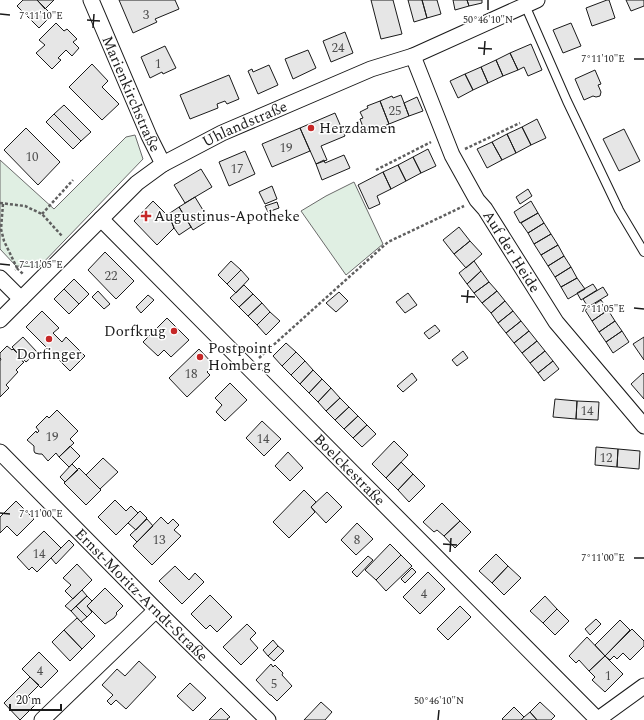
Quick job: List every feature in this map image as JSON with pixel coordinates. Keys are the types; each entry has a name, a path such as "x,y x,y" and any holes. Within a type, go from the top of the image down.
{"street":[{"name":"Marienkirchstraße","path":"91,0 149,136 163,164"},
{"name":"Uhlandstraße","path":"0,320 137,183 163,164 229,130 371,69 413,56 509,6 531,3"},
{"name":"Auf der Heide","path":"413,56 452,155 477,200 485,209 556,322 644,426"},
{"name":"Boelckestraße","path":"101,219 597,720"},
{"path":"2,280 21,299"},
{"name":"Ernst-Moritz-Arndt-Straße","path":"0,452 156,610 268,720"},
{"path":"42,720 156,610"},
{"path":"597,720 644,686"}],"lane":[{"path":"531,3 567,101 619,210 644,252"}],"path":[{"path":"452,155 520,123"},
{"path":"376,170 444,135"},
{"path":"42,214 73,180"},
{"path":"248,368 388,242 477,200"},
{"path":"2,280 17,268 4,241 2,229 2,204 25,206 42,214 73,247"}],"green space":[{"path":"135,135 143,159 39,267 16,266 0,249 0,160 54,209 126,137"},
{"path":"354,182 383,244 346,275 301,211"}],"building":[{"path":"23,0 37,0 52,15 39,28 17,6"},
{"path":"37,0 54,0 45,9"},
{"path":"119,0 175,0 179,9 155,19 157,22 133,33"},
{"path":"371,0 393,0 402,34 381,39"},
{"path":"408,0 422,0 427,18 414,22"},
{"path":"422,0 437,0 441,14 427,18"},
{"path":"453,0 467,0 469,6 455,10"},
{"path":"467,0 482,0 482,3 469,6"},
{"path":"609,0 615,18 592,26 586,8"},
{"path":"626,0 644,0 644,6 631,11"},
{"path":"56,23 64,31 67,29 77,39 73,42 79,48 72,56 66,50 58,58 61,60 52,69 36,53 45,45 39,40"},
{"path":"571,23 581,46 563,53 553,30"},
{"path":"345,32 353,53 331,62 323,41"},
{"path":"531,44 542,70 528,76 524,67 518,70 510,53"},
{"path":"165,46 176,68 163,74 162,72 150,78 141,57"},
{"path":"308,50 316,68 293,79 285,59"},
{"path":"510,53 518,70 503,76 496,60"},
{"path":"496,60 503,76 488,83 481,67"},
{"path":"92,64 108,81 102,87 119,104 102,120 69,87"},
{"path":"269,65 278,85 258,94 248,71 252,69 253,72"},
{"path":"481,67 488,83 473,90 465,74"},
{"path":"595,70 601,84 598,85 601,92 600,96 593,96 584,100 575,79"},
{"path":"465,74 473,90 458,98 450,81"},
{"path":"229,75 239,99 227,104 225,101 217,104 218,108 190,119 180,95"},
{"path":"401,95 409,116 389,124 380,101 392,96 393,98"},
{"path":"417,97 423,111 409,116 404,103"},
{"path":"380,101 389,124 368,133 366,126 363,127 360,119 363,118 360,112 368,108 367,106"},
{"path":"64,105 91,132 81,141 54,114"},
{"path":"335,113 345,136 321,146 327,160 316,164 300,128"},
{"path":"54,114 81,141 73,149 46,122"},
{"path":"537,119 546,138 531,145 522,127"},
{"path":"522,127 531,145 516,153 507,134"},
{"path":"26,128 60,162 38,185 4,150"},
{"path":"300,128 310,151 272,167 262,144"},
{"path":"624,129 640,161 619,171 603,139"},
{"path":"507,134 516,153 502,160 492,142"},
{"path":"492,142 502,160 487,168 477,149"},
{"path":"428,149 436,166 421,173 413,157"},
{"path":"245,151 255,174 229,186 219,162"},
{"path":"344,155 350,168 322,180 316,164 324,160 325,163"},
{"path":"413,157 421,173 406,181 398,165"},
{"path":"398,165 406,181 391,189 383,172"},
{"path":"201,169 212,187 185,203 174,185"},
{"path":"383,172 391,189 377,196 380,204 369,209 358,185"},
{"path":"272,186 277,199 265,204 259,192"},
{"path":"528,189 532,196 520,204 516,197"},
{"path":"195,197 209,220 193,230 179,207"},
{"path":"153,201 170,218 174,228 157,245 134,221"},
{"path":"531,201 538,213 520,223 514,212"},
{"path":"277,202 279,208 268,212 265,206"},
{"path":"179,207 191,227 179,235 167,215"},
{"path":"538,213 544,223 528,233 521,223"},
{"path":"544,223 551,234 534,244 528,233"},
{"path":"459,227 470,241 454,254 443,240"},
{"path":"551,234 558,245 541,255 534,244"},
{"path":"470,241 482,254 466,268 454,254"},
{"path":"558,245 564,256 548,266 541,255"},
{"path":"105,252 134,281 116,299 88,270"},
{"path":"564,256 571,267 555,277 548,266"},
{"path":"231,261 241,270 227,284 218,275"},
{"path":"474,261 481,271 467,284 459,273"},
{"path":"571,267 577,278 561,287 555,277"},
{"path":"241,270 249,279 236,293 227,284"},
{"path":"481,271 489,282 474,293 467,284"},
{"path":"577,278 585,289 568,299 561,287"},
{"path":"74,279 89,294 79,304 64,289"},
{"path":"489,282 497,291 482,303 474,293"},
{"path":"593,284 597,290 581,300 577,293"},
{"path":"244,285 253,294 239,307 230,298"},
{"path":"603,287 608,295 588,307 583,299"},
{"path":"64,289 79,304 69,314 54,299"},
{"path":"98,291 110,304 104,309 92,297"},
{"path":"497,291 505,301 491,313 482,303"},
{"path":"339,292 348,301 336,312 326,303"},
{"path":"408,293 417,305 405,313 396,302"},
{"path":"253,294 262,303 248,316 239,307"},
{"path":"148,295 154,300 141,313 136,307"},
{"path":"601,300 608,310 592,321 585,310"},
{"path":"505,301 513,311 498,323 491,313"},
{"path":"262,303 270,312 257,325 248,316"},
{"path":"608,310 615,321 599,332 592,321"},
{"name":"Dorfinger","path":"42,311 59,328 53,333 62,342 66,337 85,356 70,371 26,327"},
{"path":"513,311 521,321 506,333 498,323"},
{"path":"270,312 280,321 266,335 257,325"},
{"path":"167,318 189,340 171,357 164,350 158,356 143,342"},
{"path":"521,321 529,331 514,343 506,333"},
{"path":"615,321 622,331 606,342 599,332"},
{"path":"435,325 440,331 429,339 424,333"},
{"path":"529,331 537,341 522,353 514,343"},
{"path":"622,331 629,342 613,353 606,342"},
{"path":"23,337 37,352 26,362 12,347"},
{"path":"644,337 644,360 633,344"},
{"path":"537,341 545,351 530,363 522,353"},
{"path":"286,343 296,352 282,366 273,356"},
{"path":"7,346 12,350 13,349 24,362 16,370 18,372 6,385 9,388 0,397 0,353"},
{"path":"199,349 214,365 207,372 210,375 187,397 169,378"},
{"path":"463,351 468,358 457,366 452,360"},
{"path":"545,351 553,361 538,373 530,363"},
{"path":"296,352 305,361 291,375 282,366"},
{"path":"305,361 313,370 300,384 291,375"},
{"path":"553,361 559,369 544,381 538,373"},
{"path":"313,370 322,379 309,393 300,384"},
{"path":"412,373 417,380 403,392 397,386"},
{"path":"643,373 644,374 644,399 631,384"},
{"path":"322,379 331,388 318,402 309,393"},
{"path":"230,383 247,400 225,421 216,412 222,405 215,398"},
{"path":"331,388 340,398 326,411 318,402"},
{"path":"340,398 349,407 335,420 326,411"},
{"path":"555,399 577,401 576,419 553,417"},
{"path":"577,401 599,402 598,420 576,419"},
{"path":"349,407 358,416 344,429 335,420"},
{"path":"57,410 78,431 70,439 74,443 59,457 56,453 48,461 42,454 35,453 34,446 27,440 36,431 37,433 39,431 36,427 47,416 49,418"},
{"path":"358,416 367,425 353,438 344,429"},
{"path":"262,421 281,439 264,456 246,438"},
{"path":"367,425 376,434 362,447 353,438"},
{"path":"394,441 408,455 386,478 372,464"},
{"path":"70,446 80,456 69,467 59,457"},
{"path":"596,447 618,449 617,467 595,465"},
{"path":"618,449 640,451 639,469 617,467"},
{"path":"288,452 303,468 290,481 275,466"},
{"path":"103,458 118,472 100,489 86,475"},
{"path":"401,462 413,474 398,490 386,478"},
{"path":"72,464 78,470 65,482 60,477"},
{"path":"79,468 101,490 86,505 64,483"},
{"path":"413,474 425,486 409,502 398,490"},
{"path":"304,490 316,502 311,507 315,512 289,538 273,522"},
{"path":"327,492 342,507 326,523 311,507"},
{"path":"115,500 126,511 131,506 138,513 116,535 98,517"},
{"path":"16,501 34,519 17,536 7,526 0,533 0,517"},
{"path":"442,503 460,521 444,536 437,530 434,532 423,522"},
{"path":"140,511 147,518 136,530 128,523"},
{"path":"161,517 168,524 173,519 179,525 174,530 181,536 152,565 133,546"},
{"path":"147,519 153,526 137,542 130,535"},
{"path":"460,521 471,532 455,548 444,536"},
{"path":"357,523 373,539 356,555 341,540"},
{"path":"44,531 61,548 37,572 32,567 29,570 17,557"},
{"path":"69,540 74,545 56,564 51,558"},
{"path":"390,544 401,555 376,580 365,570"},
{"path":"496,554 508,566 492,583 479,571"},
{"path":"401,555 412,566 386,591 376,580"},
{"path":"368,556 373,560 357,577 352,572"},
{"path":"77,564 92,580 73,599 65,591 71,585 63,578"},
{"path":"175,566 189,580 195,573 204,582 182,604 159,581"},
{"path":"508,566 521,578 504,595 492,583"},
{"path":"412,568 416,572 405,583 401,579"},
{"path":"428,572 445,589 420,614 403,597"},
{"path":"105,588 123,606 116,613 117,614 114,618 105,624 87,606"},
{"path":"82,590 87,596 71,611 65,606"},
{"path":"210,595 232,617 217,632 210,625 206,629 191,614"},
{"path":"87,596 92,601 87,606 92,612 87,617 76,606"},
{"path":"545,596 557,609 543,623 530,611"},
{"path":"76,606 87,617 81,622 71,611"},
{"path":"460,606 471,617 448,640 437,629"},
{"path":"557,609 569,621 555,635 543,623"},
{"path":"77,618 95,636 82,649 64,630"},
{"path":"596,619 601,624 590,635 585,629"},
{"path":"620,620 630,630 605,656 595,645"},
{"path":"247,624 256,633 250,639 258,648 241,665 223,647"},
{"path":"632,629 644,641 644,646 630,660 623,653 617,659 614,656 610,660 605,656"},
{"path":"64,630 82,649 70,661 52,642"},
{"path":"587,637 605,656 589,671 579,660 576,663 569,656"},
{"path":"273,640 278,646 268,656 263,650"},
{"path":"278,646 284,651 274,661 268,656"},
{"path":"39,652 58,671 41,688 22,669"},
{"path":"605,656 623,674 605,692 592,680 595,677 589,671"},
{"path":"139,661 156,677 126,709 116,700 111,705 107,701 113,695 102,685 117,669 125,676"},
{"path":"271,664 273,667 275,665 283,673 282,675 292,686 277,701 256,680"},
{"path":"30,677 39,685 28,696 36,704 20,720 4,703"},
{"path":"190,683 206,698 193,711 177,696"},
{"path":"321,702 332,712 325,720 304,720"},
{"path":"540,702 555,716 551,720 537,720 530,712"},
{"path":"514,707 524,717 521,720 503,720 502,719"},
{"path":"221,708 230,717 227,719 228,720 209,720"},
{"path":"530,712 537,720 521,720 524,717"}],"place":[{"name":"Herzdamen","path":"311,128"},
{"name":"Augustinus-Apotheke","path":"146,216"},
{"name":"Dorfkrug","path":"174,331"},
{"name":"Dorfinger","path":"49,339"},
{"name":"Postpoint Homberg","path":"200,357"}]}
